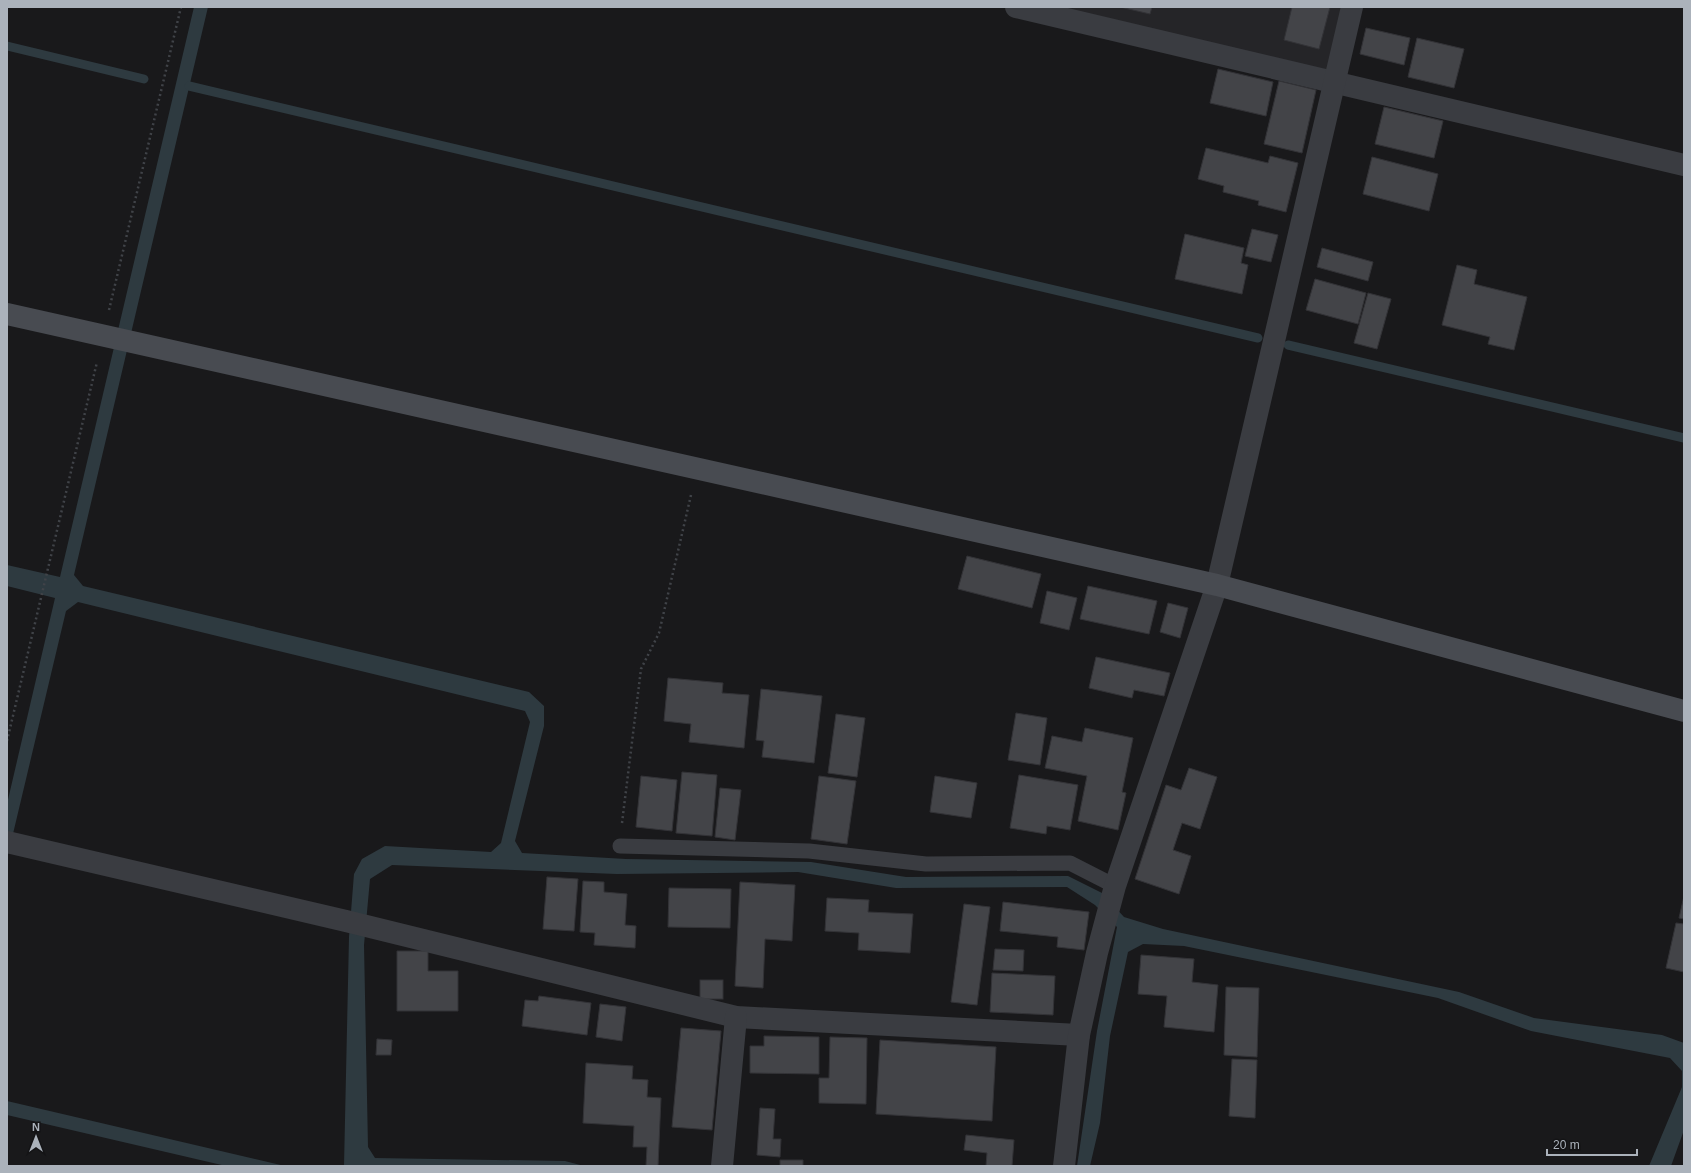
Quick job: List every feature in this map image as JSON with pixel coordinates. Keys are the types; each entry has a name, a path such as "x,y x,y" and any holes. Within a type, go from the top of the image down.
{"street":[{"path":"1016,7 1684,165"},
{"path":"1064,1166 1079,1036 1105,926 1114,892 1217,585 1352,7"},
{"path":"7,314 1217,585 1684,711"},
{"path":"11,842 377,928 736,1018 1079,1036"},
{"path":"722,1166 736,1018"}],"lane":[{"path":"620,846 809,850 926,864 1070,863 1114,892"}],"path":[{"path":"7,741 40,599 107,337 181,7"},
{"path":"620,846 641,669 659,633 697,469"}],"shaded area":[{"path":"194,7 208,7 74,575 83,586 529,692 544,706 544,726 515,841 522,853 626,859 811,862 906,877 1068,876 1102,893 1124,917 1163,929 1459,992 1534,1018 1662,1035 1684,1043 1684,1130 1671,1166 1649,1166 1682,1087 1682,1071 1670,1058 1531,1031 1438,998 1184,946 1143,944 1128,952 1110,1036 1100,1123 1090,1166 1077,1166 1097,1031 1117,927 1095,905 1067,887 896,888 798,872 617,874 392,865 370,879 364,945 368,1147 375,1158 565,1161 584,1166 344,1166 349,937 354,874 362,859 385,846 491,852 501,843 530,722 525,711 78,602 66,611 7,859 7,804 55,598 7,586 7,565 60,577"},
{"path":"1055,7 1342,7 1327,70"},
{"path":"7,1101 285,1166 226,1166 7,1115"}],"building":[{"path":"1120,7 1152,7 1150,14"},
{"path":"1292,7 1330,7 1319,49 1284,40"},
{"path":"1366,28 1410,38 1404,65 1360,54"},
{"path":"1417,38 1464,49 1454,88 1408,77"},
{"path":"1218,69 1273,82 1266,116 1210,103"},
{"path":"1279,81 1316,90 1302,153 1264,144"},
{"path":"1384,107 1443,121 1434,158 1375,144"},
{"path":"1206,148 1268,163 1270,156 1298,163 1286,212 1258,205 1259,201 1223,192 1224,186 1198,179"},
{"path":"1372,157 1438,174 1429,211 1363,194"},
{"path":"1252,229 1278,235 1271,262 1245,256"},
{"path":"1185,234 1244,248 1241,263 1248,265 1242,294 1175,279"},
{"path":"1322,248 1373,262 1368,281 1317,267"},
{"path":"1457,265 1477,270 1474,284 1527,297 1514,350 1488,344 1490,337 1442,325"},
{"path":"1315,279 1366,293 1358,324 1306,310"},
{"path":"1368,293 1391,299 1377,349 1354,343"},
{"path":"967,556 1041,574 1032,608 958,589"},
{"path":"1088,586 1157,601 1149,634 1080,619"},
{"path":"1047,591 1077,598 1069,630 1040,623"},
{"path":"1168,603 1188,608 1180,638 1160,632"},
{"path":"1096,657 1170,673 1164,696 1134,690 1132,698 1089,688"},
{"path":"668,678 723,683 722,693 749,695 744,748 689,742 691,724 664,721"},
{"path":"761,689 822,696 814,763 762,757 764,741 756,740"},
{"path":"1016,713 1047,718 1040,765 1008,760"},
{"path":"836,714 865,718 857,777 828,773"},
{"path":"1085,728 1133,738 1122,792 1126,793 1118,830 1078,821 1087,776 1045,768 1052,736 1082,742"},
{"path":"1189,768 1217,777 1200,829 1182,823 1173,850 1191,856 1179,894 1135,879 1166,785 1181,790"},
{"path":"682,772 717,775 712,836 676,833"},
{"path":"1019,775 1078,785 1070,830 1047,826 1046,834 1010,828"},
{"path":"641,776 677,780 672,831 636,827"},
{"path":"819,776 856,781 847,844 811,839"},
{"path":"935,776 977,783 971,818 930,812"},
{"path":"720,788 741,790 735,840 715,837"},
{"path":"547,877 578,879 574,931 543,929"},
{"path":"583,881 604,882 604,892 627,894 625,925 636,926 635,948 594,945 595,933 580,932"},
{"path":"740,882 795,885 792,941 765,939 763,988 735,986"},
{"path":"669,888 731,889 730,928 668,927"},
{"path":"1684,896 1684,919 1679,918"},
{"path":"827,898 869,900 868,912 913,914 910,953 858,950 859,933 825,931"},
{"path":"1003,902 1089,912 1084,950 1057,947 1058,937 1000,931"},
{"path":"964,904 990,907 977,1005 951,1002"},
{"path":"1676,923 1684,924 1684,972 1666,968"},
{"path":"995,949 1024,950 1023,971 993,970"},
{"path":"397,951 428,951 428,971 458,971 458,1011 397,1011"},
{"path":"1141,955 1194,959 1192,982 1218,985 1214,1032 1164,1027 1167,996 1138,994"},
{"path":"992,973 1055,976 1053,1015 990,1012"},
{"path":"700,980 723,980 723,999 700,999"},
{"path":"1226,987 1259,988 1257,1057 1224,1055"},
{"path":"539,996 591,1003 587,1035 522,1026 525,1000 538,1001"},
{"path":"600,1004 626,1007 622,1041 596,1037"},
{"path":"681,1028 721,1031 712,1130 672,1127"},
{"path":"764,1036 819,1037 819,1074 750,1073 750,1046 764,1046"},
{"path":"830,1037 867,1038 866,1104 819,1103 819,1078 829,1078"},
{"path":"377,1039 392,1040 391,1055 376,1055"},
{"path":"880,1040 996,1047 992,1121 876,1114"},
{"path":"1232,1059 1257,1060 1255,1118 1229,1116"},
{"path":"586,1063 633,1066 632,1079 648,1080 647,1097 661,1098 658,1166 646,1166 647,1147 633,1147 634,1126 583,1123"},
{"path":"760,1108 775,1109 773,1139 781,1139 780,1157 757,1155"},
{"path":"966,1135 1014,1140 1012,1166 986,1166 987,1153 964,1150"},
{"path":"780,1160 803,1160 803,1166 780,1166"}],"waterway":[{"path":"7,46 144,79"},
{"path":"189,86 1258,338"},
{"path":"1288,345 1684,438"}]}
